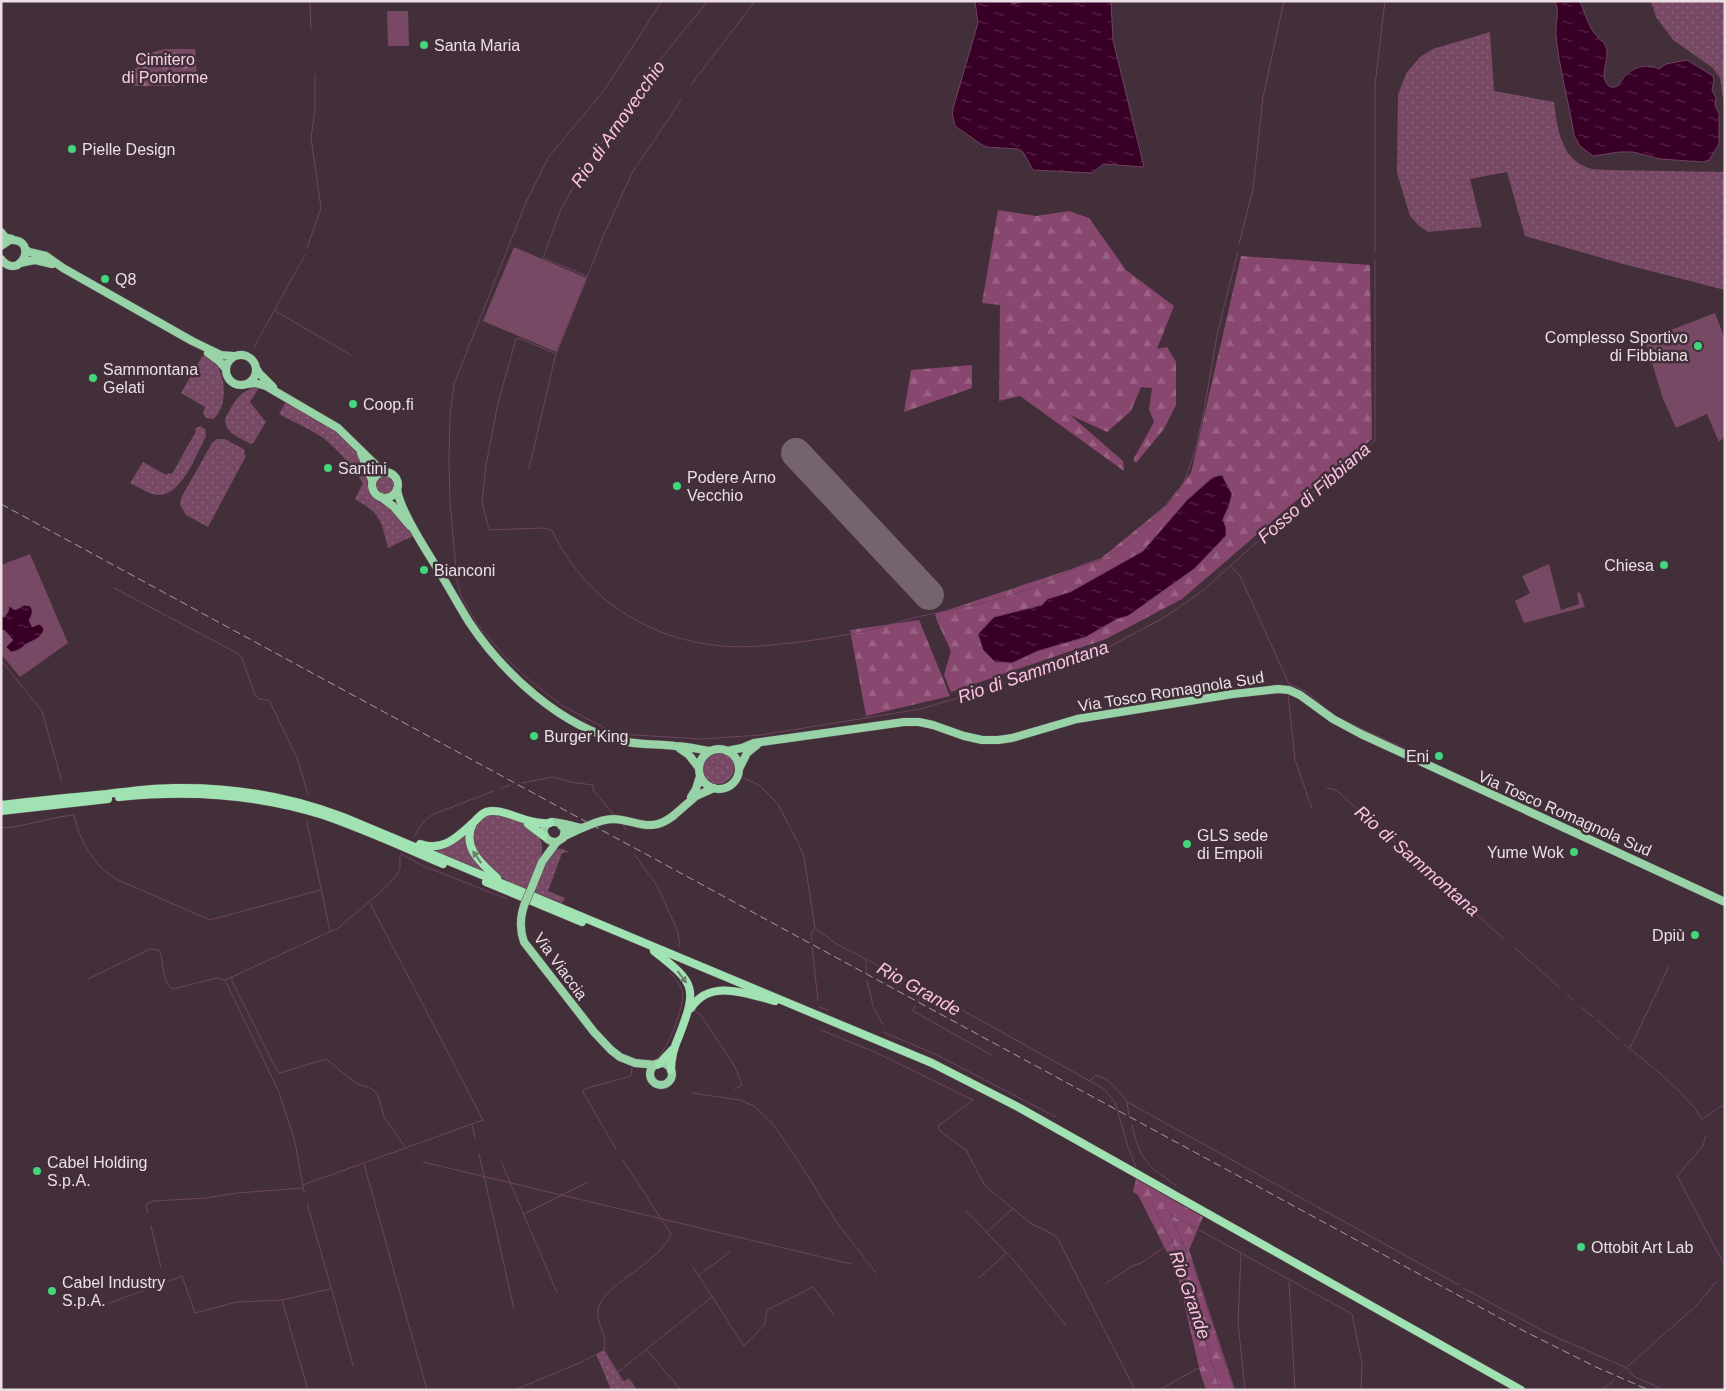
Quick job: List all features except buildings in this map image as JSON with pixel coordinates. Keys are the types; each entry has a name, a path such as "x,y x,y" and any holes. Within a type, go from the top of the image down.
{"highway":[{"path":"1,805 149,789 213,789 271,797 324,810 399,839 912,1054 973,1083 1521,1390"},
{"path":"1,811 122,797 168,794 222,795 271,802 305,810 341,822 911,1058 984,1094 1511,1390"},
{"path":"399,839 428,846 440,846 453,841 482,814 491,811 504,813 534,823 550,823"},
{"path":"517,818 545,836"},
{"path":"474,822 469,836 471,849 484,866 504,883"},
{"path":"654,951 677,970 687,982 691,998 688,1012 674,1048 671,1070"},
{"path":"688,1012 700,997 715,991 732,991 775,1001"},
{"path":"658,1064 674,1048"}],"main road":[{"path":"1,232 5,237 21,242 29,252 46,256 63,268 192,341 221,355 233,356 241,354 249,356 264,379 280,393"},
{"path":"1,246 6,241 14,240"},
{"path":"20,263 25,257 25,249"},
{"path":"1,259 8,265 16,265 29,260 39,260 63,268"},
{"path":"192,341 219,361 233,383 242,385 258,383 280,393 338,428 383,472"},
{"path":"226,370 228,362 233,356"},
{"path":"247,384 254,377 256,368"},
{"path":"359,449 372,480 372,489 377,496 393,506 419,537"},
{"path":"372,480 383,472 394,475 398,481 397,489 401,502 460,608 478,634 503,664 545,703 579,725 609,738 634,744 727,751 735,757 739,769"},
{"path":"381,497 390,497 397,489"},
{"name":"Via Tosco Romagnola Sud","path":"727,751 760,742 904,722 919,722 933,725 982,740 998,740 1012,738 1077,719 1249,691 1289,690 1300,695 1333,719 1361,734 1725,902"},
{"path":"674,746 689,755 707,785 714,788 723,788 730,786 736,778 747,753 760,742"},
{"path":"685,805 696,789 701,759 708,751"},
{"path":"542,862 556,843 582,828 606,820 618,820 651,826 665,822 696,796 714,788"},
{"path":"542,862 545,828 550,823 582,828"},
{"path":"560,824 564,830 564,837"},
{"path":"545,836 550,842 556,843"},
{"name":"Via Viaccia","path":"542,862 521,915 520,926 527,947 606,1046 614,1053 635,1063"},
{"path":"635,1063 665,1064 671,1070 671,1078 665,1084 657,1084 635,1063"},
{"path":"651,1077 652,1070 658,1064"}],"green space":[{"path":"1651,1 1725,1 1725,112 1720,78 1713,68 1673,40 1656,17"},
{"path":"387,11 408,11 409,46 388,46"},
{"path":"1490,32 1494,91 1554,102 1561,139 1570,156 1577,162 1590,169 1725,172 1725,290 1525,236 1507,172 1470,179 1482,227 1428,232 1419,226 1410,216 1397,173 1398,94 1407,72 1420,57 1433,49"},
{"name":"Cimitero di Pontorme","path":"165,49 195,49 197,80 173,86 134,86 133,69 137,68 136,57 149,58 150,53"},
{"path":"998,210 1036,216 1069,211 1089,218 1126,270 1174,306 1157,349 1167,347 1176,362 1176,405 1164,429 1136,463 1133,460 1154,422 1149,409 1152,388 1141,387 1131,411 1107,432 1070,415 1123,461 1124,471 1020,396 999,401 1000,305 982,303"},
{"path":"514,247 587,278 556,352 483,321"},
{"path":"1241,256 1370,265 1372,439 1291,505 1182,599 1106,639 951,692 944,675 951,651 935,614 1099,560 1165,506 1191,473"},
{"path":"1715,313 1725,339 1725,436 1719,442 1707,414 1676,428 1663,399 1645,340"},
{"path":"203,355 218,367 223,379 223,401 218,414 213,419 206,418 203,413 205,407 181,393"},
{"path":"972,365 972,388 904,412 911,370"},
{"path":"257,387 259,388 250,402 266,422 251,444 230,431 225,419 241,394"},
{"path":"286,401 335,431 355,450 362,461 367,476 369,493 376,500 392,509 413,536 388,548 379,519 370,509 355,499 363,483 359,477 342,456 322,437 279,414"},
{"path":"200,426 205,429 206,436 188,472 175,488 167,493 155,495 130,483 143,462 166,475 172,474 196,431 195,429"},
{"path":"217,439 225,439 245,450 244,454 246,456 208,527 186,515 180,505 181,498 212,443"},
{"path":"381,476 389,476 394,481 392,492 381,494 376,489 376,481"},
{"path":"30,554 68,643 20,677 1,654 1,565"},
{"path":"1549,564 1561,610 1579,604 1577,593 1580,592 1585,607 1524,623 1515,601 1530,593 1522,576"},
{"path":"919,620 950,696 866,716 850,630"},
{"path":"718,752 730,756 734,768 730,780 718,784 706,780 702,768 706,756"},
{"path":"493,813 517,820 533,829 538,835 542,850 540,860 528,887 536,890 543,866 554,851 564,849 569,852 562,853 548,891 565,898 562,903 514,884 483,863 473,845 472,830 485,816"},
{"path":"466,831 486,873 430,850"},
{"path":"1136,1179 1203,1217 1189,1250 1235,1390 1206,1390 1200,1372 1177,1272 1138,1195 1133,1192"},
{"path":"604,1350 623,1382 629,1378 637,1390 611,1390 596,1354"}],"water":[{"path":"975,1 1010,1 1013,4 1025,1 1111,1 1113,40 1144,167 1103,164 1092,173 1033,170 1023,152 1018,149 985,147 955,126 952,112 978,23"},
{"path":"1555,1 1579,1 1594,33 1604,43 1606,48 1607,56 1604,75 1606,83 1610,87 1616,87 1624,77 1636,68 1650,66 1659,69 1666,64 1687,60 1713,76 1712,90 1716,98 1715,106 1719,113 1719,144 1709,160 1703,162 1660,159 1633,152 1593,156 1580,146 1574,135 1559,60"},
{"path":"1222,475 1232,494 1223,519 1226,536 1194,569 1128,616 1117,619 1086,637 1038,651 1012,663 995,662 983,650 978,634 994,617 1042,605 1047,599 1070,592 1143,551 1187,500 1213,477"},
{"path":"24,605 30,606 32,610 29,620 32,627 39,624 44,630 38,638 19,650 11,652 6,647 13,640 4,630 1,631 1,616 4,617 8,612 9,606 15,610"}],"waterway":[{"path":"310,1 311,30"},
{"name":"Rio di Sammontana","path":"662,1 605,89 548,158 527,200 454,384 450,416 450,502 457,580 461,596 477,624 508,660 529,680 563,706 619,734 702,739 761,735 921,709 994,687 1107,648 1165,617 1201,592 1319,487 1375,441 1375,260"},
{"name":"Rio di Arnovecchio","path":"587,276 543,258 561,209 582,172 645,80 708,1"},
{"path":"691,85 755,1"},
{"path":"1239,244 1253,189 1263,97 1284,1"},
{"name":"Fosso di Fibbiana","path":"1375,252 1375,85 1385,1"},
{"path":"307,248 321,208 311,138 315,109 315,74"},
{"path":"529,469 555,357 605,232 632,173 681,100"},
{"path":"556,354 519,338 516,339 498,403 486,465 482,502 489,530 543,528 552,530 568,559 588,583 611,604 637,621 666,634 696,642 728,646 761,646 801,642 866,631 988,601 1036,587 1120,549 1149,524 1180,488 1192,460 1201,426 1224,304 1238,252"},
{"path":"254,347 305,255"},
{"path":"275,311 351,355"},
{"name":"Rio di Sammontana","path":"1231,566 1240,576 1289,684 1307,692 1327,710"},
{"path":"114,588 237,653 242,658 255,695 259,699 270,702 297,758 308,794"},
{"path":"1,660 42,711 62,782"},
{"name":"Rio di Sammontana","path":"1288,694 1295,759 1312,809"},
{"path":"1345,721 1412,752"},
{"name":"Rio Grande","path":"706,760 733,773"},
{"path":"522,783 553,777 570,782 593,785 593,790 615,816"},
{"name":"Rio Grande","path":"744,778 759,785 778,804 799,845 804,857 815,928 835,943 937,996 1104,1089 1115,1102 1136,1167"},
{"path":"501,788 510,785"},
{"name":"Rio di Sammontana","path":"1327,788 1336,790 1504,939"},
{"path":"413,838 424,821 432,815 493,791"},
{"path":"1,828 74,815 84,843 94,859 108,873 116,879 210,920 320,890"},
{"path":"307,822 330,931"},
{"path":"623,824 626,830"},
{"path":"88,979 150,949 159,950 164,976 173,989 217,978 225,980 338,928 384,889 396,876 400,868 400,856 402,854 421,865 507,899"},
{"path":"634,854 658,887 678,932 680,947"},
{"path":"303,1185 483,1120 370,903"},
{"path":"812,941 811,934 814,929"},
{"path":"812,947 818,1001"},
{"name":"Rio di Sammontana","path":"1514,947 1559,987"},
{"path":"866,960 866,973"},
{"path":"1630,1048 1669,966"},
{"path":"637,1059 656,1059 665,1047 675,1027 681,1006 682,991 675,978 669,972"},
{"path":"232,977 232,981 277,1071 280,1073 326,1059 356,1083 372,1089 378,1095 384,1117 406,1148"},
{"path":"225,980 279,1092 295,1142 304,1192"},
{"path":"867,980 873,1006 883,1025"},
{"path":"918,1001 924,990"},
{"name":"Rio di Sammontana","path":"1567,994 1574,1001"},
{"path":"915,1006 913,1011 993,1056"},
{"path":"819,1007 828,1010"},
{"name":"Rio di Sammontana","path":"1581,1007 1593,1017"},
{"path":"695,1011 700,1014 734,1065 742,1085 735,1089"},
{"name":"Rio di Sammontana","path":"1597,1020 1619,1040"},
{"path":"821,1030 875,1052 973,1100 938,1126 940,1131 966,1150 985,1186 1032,1224 1057,1237 1135,1390"},
{"path":"883,1032 935,1054 1056,1117"},
{"name":"Rio di Sammontana","path":"1624,1044 1677,1089 1702,1119 1725,1104"},
{"path":"616,1149 583,1092 584,1089 631,1076 632,1068"},
{"path":"1090,1080 1096,1075 1106,1079 1127,1102 1459,1285"},
{"path":"692,1093 740,1100 754,1106 772,1123 838,1224 876,1273"},
{"path":"1127,1103 1129,1115"},
{"path":"472,1125 475,1138"},
{"path":"1132,1125 1138,1146 1146,1161 1158,1173 1176,1185"},
{"name":"Rio di Sammontana","path":"1706,1135 1703,1146 1677,1176 1725,1266"},
{"path":"479,1154 514,1309"},
{"path":"622,1159 671,1234 665,1245 655,1255 610,1291 602,1300 598,1309 598,1320 605,1339 604,1350 629,1390"},
{"path":"501,1161 557,1293"},
{"path":"423,1162 851,1264"},
{"path":"364,1164 427,1390"},
{"path":"524,1214 588,1182"},
{"path":"148,1213 146,1206 153,1201 206,1198 237,1193 302,1188"},
{"path":"307,1203 353,1365"},
{"name":"Rio Grande","path":"1152,1204 1172,1241 1189,1285 1220,1390"},
{"path":"1164,1207 1170,1214 1193,1266 1234,1390"},
{"path":"987,1232 1012,1209"},
{"path":"966,1211 1017,1264 1066,1326"},
{"path":"1170,1214 1352,1314 1362,1363 1361,1390"},
{"path":"151,1226 161,1267"},
{"path":"1105,1284 1172,1242"},
{"path":"699,1275 730,1252"},
{"path":"979,1278 1006,1253"},
{"path":"1241,1253 1238,1323 1245,1390"},
{"path":"693,1267 744,1346 765,1324 767,1310 813,1287 834,1315"},
{"path":"107,1304 182,1276 195,1313 237,1302 282,1300 330,1289"},
{"path":"1289,1281 1295,1390"},
{"name":"Rio di Sammontana","path":"1619,1374 1697,1305 1716,1282"},
{"path":"1463,1288 1549,1334 1627,1368 1633,1376 1664,1390"},
{"path":"618,1372 712,1297"},
{"path":"282,1300 308,1390"},
{"path":"647,1350 681,1390"},
{"path":"515,1390 603,1351"},
{"path":"1159,1390 1211,1361"},
{"name":"Rio di Sammontana","path":"1602,1390 1614,1380"}],"runway":[{"path":"796,453 929,595"}],"railway":[{"path":"1,504 1524,1331 1596,1367 1649,1390"}],"place":[{"name":"Santa Maria","path":"424,45"},
{"name":"Pielle Design","path":"72,149"},
{"name":"Q8","path":"105,279"},
{"name":"Complesso Sportivo di Fibbiana","path":"1698,346"},
{"name":"Sammontana Gelati","path":"93,378"},
{"name":"Coop.fi","path":"353,404"},
{"name":"Santini","path":"328,468"},
{"name":"Podere Arno Vecchio","path":"677,486"},
{"name":"Chiesa","path":"1664,565"},
{"name":"Bianconi","path":"424,570"},
{"name":"Burger King","path":"534,736"},
{"name":"Eni","path":"1439,756"},
{"name":"GLS sede di Empoli","path":"1187,844"},
{"name":"Yume Wok","path":"1574,852"},
{"name":"Dpiù","path":"1695,935"},
{"name":"Cabel Holding S.p.A.","path":"37,1171"},
{"name":"Ottobit Art Lab","path":"1581,1247"},
{"name":"Cabel Industry S.p.A.","path":"52,1291"}]}
